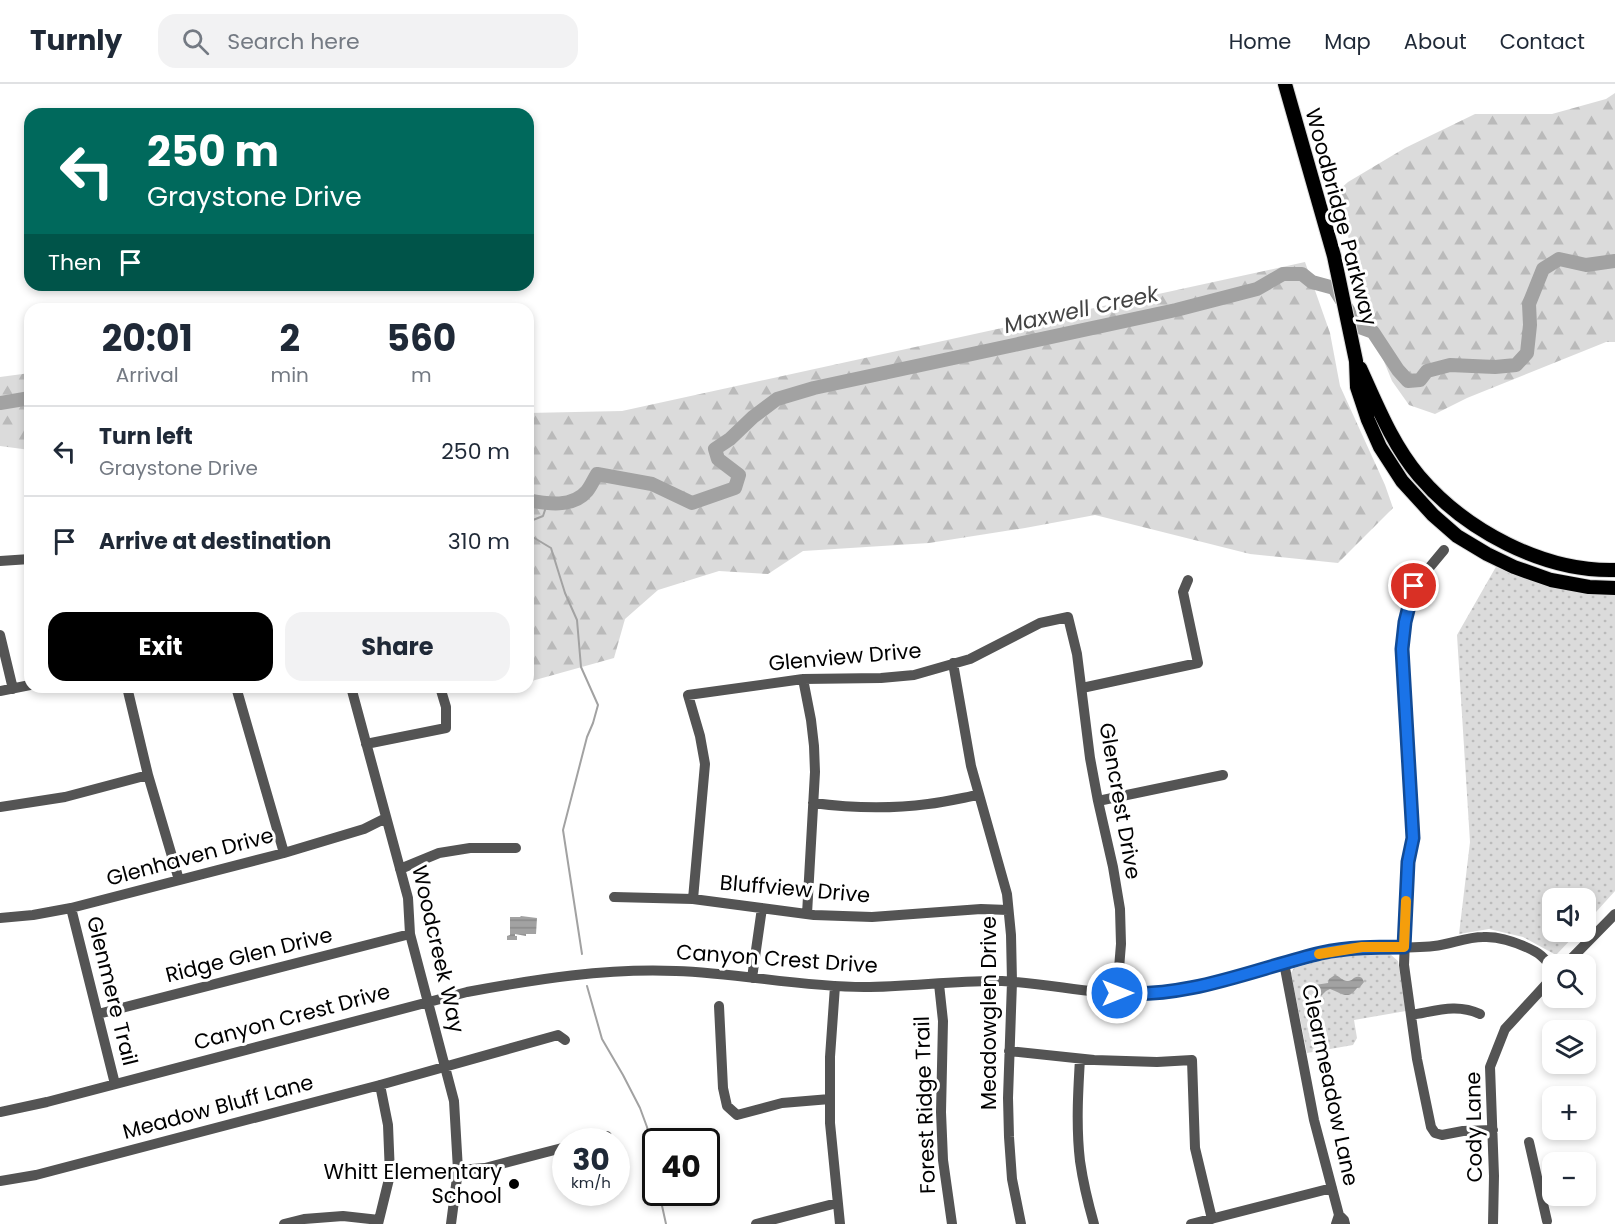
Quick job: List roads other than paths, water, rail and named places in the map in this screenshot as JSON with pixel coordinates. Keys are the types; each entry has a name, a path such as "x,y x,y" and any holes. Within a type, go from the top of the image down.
{"main road":[{"name":"Woodbridge Parkway","path":"1285,84 1334,256 1356,361 1357,387 1380,447 1402,481 1432,515 1457,536 1487,554 1515,567 1551,579 1589,587 1615,588"},
{"name":"Woodbridge Parkway","path":"1356,361 1377,408 1399,447 1419,476 1452,509 1489,534 1522,551 1563,564 1615,570"}],"street":[{"path":"1444,550 1414,586 1405,622 1402,649 1413,838 1408,862 1404,965 1417,1059 1431,1127 1435,1133 1442,1135 1463,1131 1492,1130"},
{"path":"0,561 24,559"},
{"path":"1082,688 1198,663 1183,592 1188,580"},
{"name":"Glencrest Drive","path":"1068,617 1077,654 1090,758 1120,909 1121,944 1117,993"},
{"name":"Glenview Drive","path":"693,899 705,764 700,736 688,695 803,679 914,675 970,659 1040,623 1068,617"},
{"path":"0,635 13,689"},
{"name":"Meadowglen Drive","path":"953,663 978,795 1007,894 1012,982 1009,1137 1012,1179 1021,1224"},
{"path":"803,679 814,746 807,914"},
{"path":"0,691 24,686"},
{"path":"128,693 148,775 179,880"},
{"path":"238,693 284,853"},
{"name":"Woodcreek Way","path":"353,693 408,898 410,934 454,1101 458,1170 451,1224"},
{"path":"366,744 446,728 446,707 442,693"},
{"path":"0,807 65,796 148,775"},
{"path":"1098,801 1223,775"},
{"path":"813,803 848,808 886,807 927,804 978,795"},
{"name":"Glenhaven Drive","path":"0,918 71,908 284,853 364,829 386,818"},
{"path":"400,869 439,853 470,848 516,848"},
{"name":"Bluffview Drive","path":"614,897 693,899 807,914 872,917 981,909 1008,910"},
{"name":"Glenmere Trail","path":"71,908 115,1084"},
{"path":"752,978 762,908"},
{"path":"1576,954 1615,914"},
{"name":"Ridge Glen Drive","path":"98,1014 410,934"},
{"name":"Canyon Crest Drive","path":"0,1112 467,992 528,980 629,970 679,971 806,985 864,987 978,981 1012,982 1131,994 1184,990 1324,952 1362,947 1434,946 1484,937 1504,939 1538,953 1542,957"},
{"name":"Clearmeadow Lane","path":"1284,963 1314,1120 1340,1221"},
{"name":"Forest Ridge Trail","path":"939,984 943,1021 941,1112 943,1160 952,1224"},
{"path":"835,986 830,1057 830,1123 840,1224"},
{"name":"Cody Lane","path":"1493,1224 1490,1067 1505,1029 1542,989"},
{"path":"718,1006 723,1088 728,1106 736,1115 782,1102 830,1099"},
{"path":"1411,1015 1459,1008 1480,1014"},
{"name":"Meadow Bluff Lane","path":"0,1181 36,1175 445,1068 558,1035 565,1040"},
{"path":"1010,1051 1080,1059 1157,1062 1192,1060 1195,1148 1212,1219"},
{"path":"1080,1059 1078,1094 1080,1159 1086,1196 1094,1224"},
{"path":"284,1224 304,1219 343,1216 378,1222 390,1175 388,1125 380,1085"},
{"path":"1528,1142 1546,1221"},
{"path":"458,1170 485,1168 552,1151"},
{"path":"1191,1224 1332,1188"},
{"path":"756,1224 837,1203"}],"waterway":[{"name":"Maxwell Creek","path":"534,501 559,503 575,500 587,491 597,474 652,484 692,503 735,488 739,475 718,459 715,449 777,399 814,388 1176,310 1257,289 1283,274 1302,274 1312,282 1334,288 1353,318 1362,328 1373,332 1408,381 1420,380 1427,371 1450,365 1495,367 1516,365 1527,353 1530,325 1529,304 1543,269 1559,259 1586,265 1615,261"},
{"name":"Maxwell Creek","path":"0,403 24,399"},
{"path":"534,520 543,516 547,504"},
{"path":"534,538 551,548 565,593 577,620 581,667 598,705 587,737 563,830 582,954"},
{"path":"587,986 602,1039 640,1108 647,1128"},
{"path":"662,1206 666,1224"}],"place":[{"name":"Whitt Elementary School","path":"514,1184"}]}
